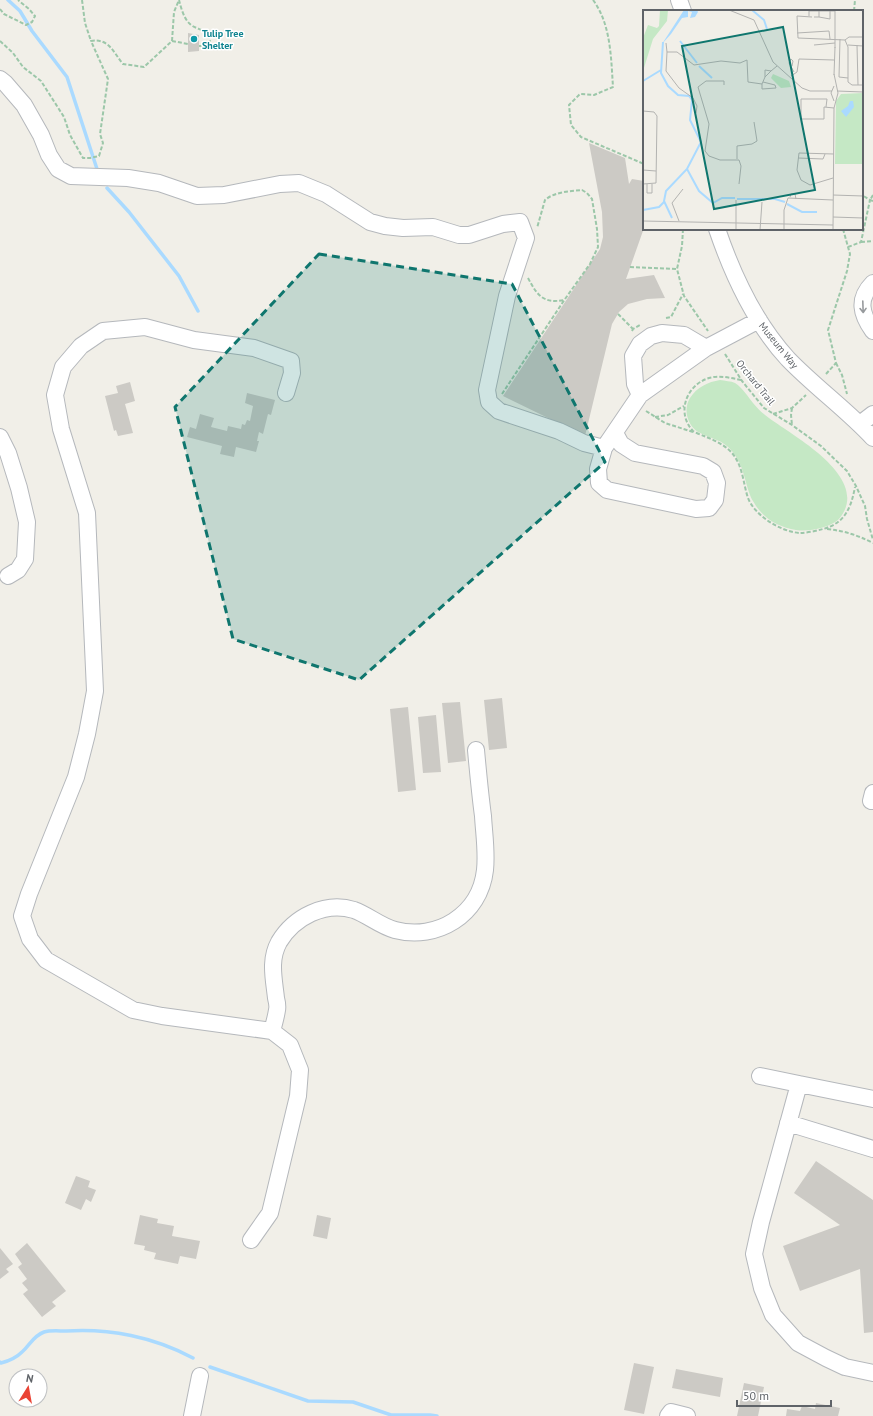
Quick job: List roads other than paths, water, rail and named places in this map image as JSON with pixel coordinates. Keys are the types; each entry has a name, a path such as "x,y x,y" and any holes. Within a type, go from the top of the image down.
{"street":[{"path":"679,0 683,10"},
{"path":"0,79 24,105 41,135 49,155 58,169 71,176 128,178 159,183 197,196 224,195 280,184 299,183 326,194 370,222 402,228 433,227 459,235 469,235 503,224 520,222 526,238 506,296 487,390 489,402 499,411 559,431 584,443 604,448"},
{"name":"Museum Way","path":"717,230 734,275 758,320 767,333 788,359 860,424 873,438"},
{"path":"873,283 864,293 862,311 873,331"},
{"path":"614,433 621,444 635,453 703,466 713,472 717,483 715,500 709,508 696,510 607,490 599,483 598,470 604,448 614,433 640,395 711,346 758,320"},
{"path":"251,1240 270,1212 298,1096 300,1070 290,1045 272,1031 162,1016 133,1010 46,960 30,939 22,916 29,894 76,777 87,734 95,691 87,513 60,429 55,395 63,367 81,346 103,331 145,326 194,340 254,348 291,361 292,373 286,393"},
{"path":"640,395 635,384 634,356 640,344 651,336 662,333 684,335 711,346"},
{"path":"860,424 873,414"},
{"path":"0,437 8,453 20,488 27,522 25,560 18,570 8,576"},
{"path":"272,1031 278,1010 273,958 280,942 290,928 312,912 324,909 341,908 354,910 393,930 424,933 439,929 455,922 468,911 480,891 485,872 486,852 476,750"},
{"path":"873,793 871,801 873,801"},
{"path":"760,1076 873,1099"},
{"path":"799,1084 760,1222 754,1254 762,1288 773,1315 798,1343 845,1367 873,1373"},
{"path":"788,1123 873,1149"},
{"path":"192,1416 200,1376"},
{"path":"668,1416 671,1412 687,1416"}],"waterway":[{"path":"8,0 20,11 32,31 67,77 97,169"},
{"path":"107,188 129,212 179,276 198,311"},
{"path":"0,1362 1,1363 15,1358 37,1336 44,1332 82,1330 115,1333 147,1339 163,1344 193,1358"},
{"path":"210,1367 308,1401 353,1402 391,1415 437,1416"}],"place":[{"name":"Tulip Tree Shelter","path":"194,39"}]}
